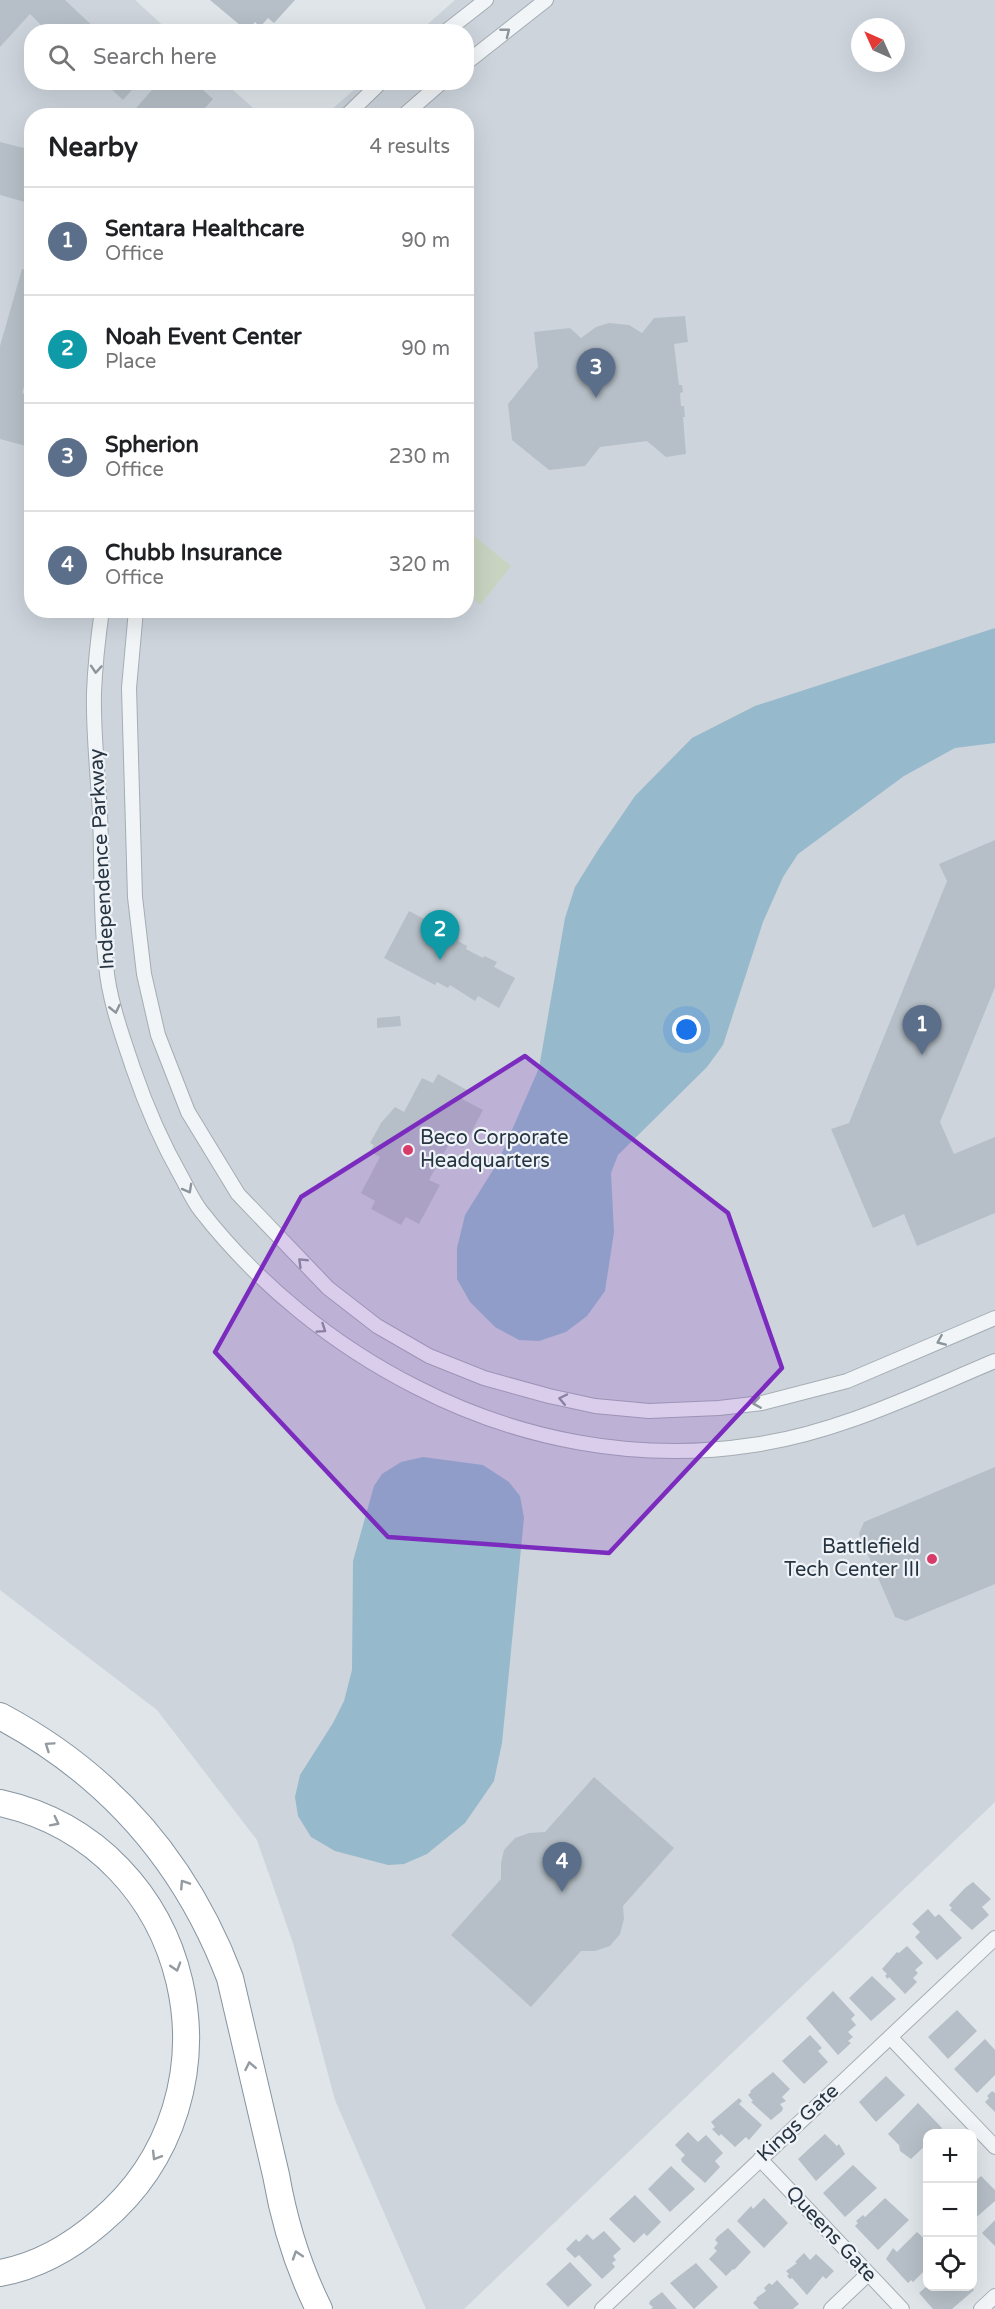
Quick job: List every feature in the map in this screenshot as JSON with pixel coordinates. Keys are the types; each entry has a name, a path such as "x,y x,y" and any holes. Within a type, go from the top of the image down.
{"highway":[{"path":"0,1716 23,1728 59,1753 116,1799 169,1860 192,1897 220,1951 230,1978 281,2205 304,2277 319,2309"},
{"path":"0,1803 25,1809 74,1832 115,1864 135,1887 167,1939 182,1988 187,2028 186,2062 180,2096 171,2126 157,2155 132,2191 115,2210 83,2237 42,2259 0,2273"}],"street":[{"path":"456,24 486,0"},
{"path":"474,57 546,0"},
{"path":"354,108 373,90"},
{"path":"412,108 433,90"},
{"name":"Independence Parkway","path":"101,618 94,695 102,904 106,969 121,1032 143,1096 168,1153 199,1209 248,1263 314,1324 392,1375 438,1399 480,1417 527,1432 570,1441 614,1448 667,1451 712,1450 808,1434 854,1420 995,1361"},
{"name":"Independence Parkway","path":"135,618 129,688 135,897 144,974 158,1035 188,1112 238,1194 328,1288 377,1326 429,1356 484,1378 595,1406 649,1411 719,1408 762,1402 847,1381 995,1318"},
{"name":"Kings Gate","path":"602,2309 995,1938"},
{"path":"890,2037 995,2147"},
{"name":"Queens Gate","path":"760,2159 902,2309"},
{"path":"831,2309 868,2274"},
{"path":"981,2309 995,2296"}],"highlighted area":[{"path":"525,1056 728,1213 782,1368 609,1553 388,1537 215,1352 301,1197"}],"shaded area":[{"path":"0,0 135,0 161,24 24,24 24,90 233,90 253,108 24,108 24,618 474,618 474,108 333,108 354,90 474,90 474,24 428,24 455,0 995,0 995,1802 464,2309 426,2309 335,2100 293,1943 257,1840 157,1710 0,1590"}],"green space":[{"path":"474,536 511,566 480,605 474,600"}],"water":[{"path":"995,628 995,743 955,748 904,776 798,854 783,877 763,922 723,1045 707,1067 618,1155 611,1173 614,1232 605,1291 587,1316 566,1332 539,1341 519,1340 495,1327 470,1302 457,1279 457,1248 465,1215 498,1162 539,1068 565,918 575,887 635,796 692,738 755,706"},
{"path":"423,1457 483,1465 509,1482 520,1496 524,1518 502,1743 494,1781 465,1823 427,1854 404,1864 388,1865 335,1851 311,1837 298,1816 295,1797 300,1775 344,1701 352,1670 353,1561 374,1486 382,1474 401,1462"}],"building":[{"path":"0,0 65,0 90,24 40,24 30,14 0,47"},
{"path":"210,0 295,0 274,23 268,18 263,24 255,22 239,24"},
{"path":"112,90 132,90 123,100"},
{"path":"152,90 203,90 213,99 205,108 136,108"},
{"path":"0,142 24,148 24,202 0,195"},
{"path":"22,269 24,270 24,386 22,393 24,394 24,445 0,439 0,346"},
{"path":"685,316 688,342 674,344 679,385 682,385 683,392 680,393 681,406 684,406 686,454 666,457 647,441 600,447 585,466 549,470 512,440 508,404 538,367 534,332 570,328 581,338 596,327 609,323 629,325 642,333 654,318"},
{"path":"995,840 995,987 940,1122 954,1154 995,1137 995,1213 917,1246 904,1214 873,1228 831,1129 849,1123 947,881 939,864"},
{"path":"409,911 459,937 458,941 467,946 466,949 497,962 494,967 515,978 499,1008 478,996 475,1001 450,985 448,988 437,982 435,985 384,958"},
{"path":"400,1016 401,1026 377,1028 377,1018"},
{"name":"Beco Corporate Headquarters","path":"438,1074 467,1090 462,1099 483,1110 463,1148 450,1142 429,1180 440,1185 419,1224 406,1217 401,1225 371,1209 375,1201 361,1193 380,1157 370,1152 374,1145 370,1143 381,1123 395,1107 404,1112 422,1078 433,1083"},
{"name":"Battlefield Tech Center III","path":"995,1467 995,1584 906,1621 895,1617 859,1534 864,1522"},
{"path":"594,1777 674,1848 623,1906 624,1919 620,1934 610,1946 595,1951 581,1951 531,2007 451,1935 501,1879 504,1850 515,1838 529,1833 545,1832"},
{"path":"973,1882 991,1899 982,1907 989,1915 972,1930 950,1910 952,1908 949,1905"},
{"path":"928,1909 935,1917 939,1914 962,1938 937,1960 915,1937 920,1932 912,1924"},
{"path":"907,1946 923,1963 915,1970 918,1973 913,1978 917,1982 905,1994 889,1977 888,1979 885,1976 887,1974 882,1969 897,1952 899,1953"},
{"path":"872,1976 896,1999 871,2021 849,1998"},
{"path":"833,1991 855,2015 851,2019 856,2025 848,2032 853,2037 848,2041 851,2043 838,2055 806,2018"},
{"path":"957,2010 977,2031 948,2059 928,2037"},
{"path":"810,2035 822,2048 818,2051 828,2062 804,2084 782,2061"},
{"path":"985,2039 995,2050 995,2075 977,2093 954,2069"},
{"path":"773,2072 790,2089 782,2097 786,2101 780,2104 782,2111 771,2120 751,2102 753,2101 748,2095"},
{"path":"886,2076 905,2095 876,2122 859,2102"},
{"path":"992,2091 995,2093 995,2112 985,2102"},
{"path":"739,2098 742,2101 739,2104 762,2125 749,2140 746,2137 735,2147 712,2129 715,2127 711,2122"},
{"path":"918,2103 942,2128 923,2129 923,2148 911,2159 900,2151 899,2145 888,2134"},
{"path":"688,2132 698,2142 706,2135 723,2153 715,2161 720,2167 705,2183 682,2162 681,2159 685,2155 675,2145"},
{"path":"825,2134 837,2146 839,2144 845,2154 816,2181 798,2159"},
{"path":"853,2165 877,2188 845,2217 823,2193"},
{"path":"671,2166 695,2189 670,2212 648,2189"},
{"path":"981,2176 995,2190 995,2201 977,2217 977,2183"},
{"path":"635,2195 661,2222 647,2236 644,2233 634,2243 609,2219"},
{"path":"764,2198 788,2223 764,2248 737,2221 751,2206 753,2209"},
{"path":"885,2198 909,2220 878,2250 855,2226 858,2223 856,2221 863,2215 865,2217"},
{"path":"995,2220 995,2246 982,2233"},
{"path":"728,2228 751,2252 726,2276 709,2259 717,2251 714,2248 718,2243 715,2240"},
{"path":"604,2231 621,2249 613,2256 616,2260 612,2263 615,2267 602,2279 579,2255 575,2258 566,2249 576,2239 579,2242 587,2234 593,2240"},
{"path":"917,2232 923,2237 923,2272 913,2282 911,2280 908,2283 886,2259 893,2248 897,2252"},
{"path":"804,2253 810,2260 816,2254 834,2271 826,2279 823,2276 807,2295 792,2278 787,2276 789,2274 786,2271 797,2263 795,2262"},
{"path":"570,2262 592,2285 568,2307 546,2284"},
{"path":"696,2263 718,2287 694,2309 670,2283"},
{"path":"777,2280 799,2304 793,2309 759,2309 753,2303 756,2298 766,2291 764,2288 769,2283 772,2285"},
{"path":"923,2290 973,2291 952,2309 933,2309 919,2293"},
{"path":"662,2292 677,2309 651,2309 653,2307 649,2304 650,2301"}],"place":[{"name":"Spherion","path":"596,398"},
{"name":"Noah Event Center","path":"440,960"},
{"name":"Sentara Healthcare","path":"922,1055"},
{"name":"Beco Corporate Headquarters","path":"408,1150"},
{"name":"Battlefield Tech Center III","path":"932,1559"},
{"name":"Chubb Insurance","path":"562,1892"}]}
